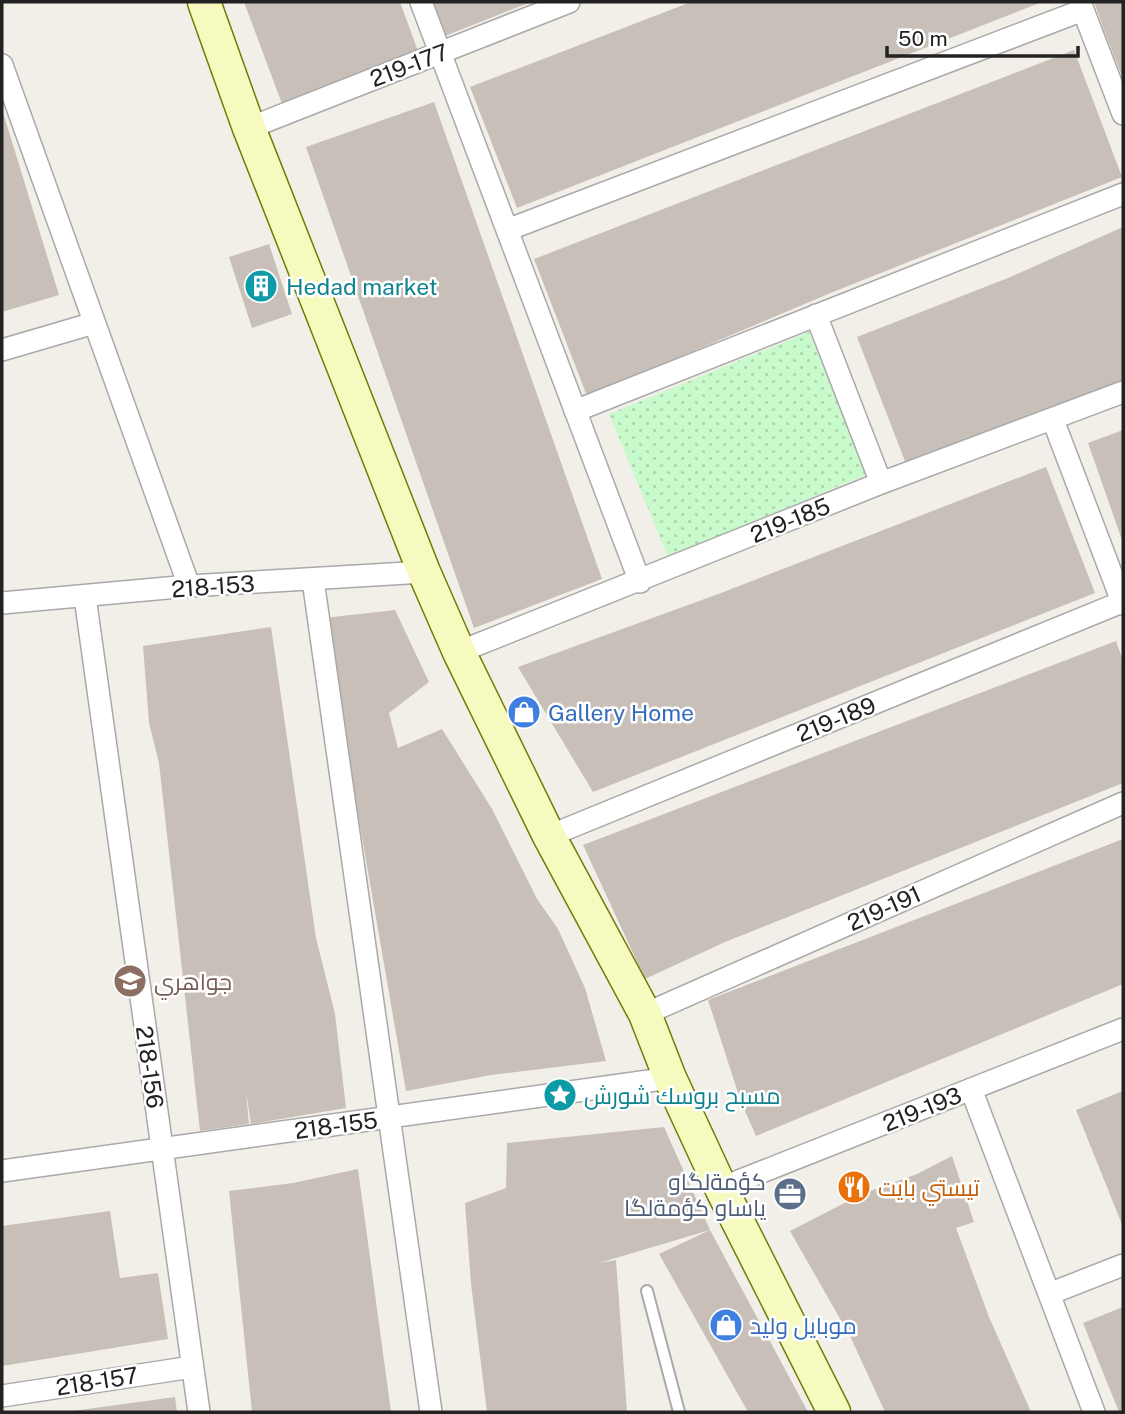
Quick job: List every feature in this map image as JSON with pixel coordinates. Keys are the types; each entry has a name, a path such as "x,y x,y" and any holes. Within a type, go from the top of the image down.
{"street":[{"path":"204,2 249,128 424,572 459,652 549,836 645,1014 670,1078 721,1188 834,1412"},
{"path":"421,2 640,582"},
{"name":"219-177","path":"249,128 569,2"},
{"path":"507,230 1081,6 1123,114"},
{"path":"2,65 189,586"},
{"path":"575,411 1123,194"},
{"path":"816,316 881,483"},
{"path":"2,350 94,323"},
{"name":"219-185","path":"459,652 640,582 881,483 1123,392"},
{"path":"1053,420 1123,603"},
{"name":"218-153","path":"2,603 189,586 424,572"},
{"path":"313,580 431,1412"},
{"name":"218-156","path":"85,597 199,1412"},
{"name":"219-189","path":"549,836 1123,603"},
{"name":"219-191","path":"645,1014 1123,803"},
{"name":"219-193","path":"721,1188 1123,1028"},
{"name":"218-155","path":"2,1171 670,1078"},
{"path":"971,1089 1094,1412"},
{"path":"1049,1294 1123,1265"},
{"name":"218-157","path":"2,1396 192,1367"}],"lane":[{"path":"647,1291 679,1412"}],"green space":[{"path":"809,332 868,474 668,557 609,414"}],"building":[{"path":"244,2 400,2 418,51 282,104"},
{"path":"427,2 531,2 440,38"},
{"path":"691,2 1042,2 517,208 470,87"},
{"path":"1094,2 1123,2 1123,79 1104,30"},
{"path":"1074,50 1122,177 833,292 587,396 534,259"},
{"path":"434,102 602,579 474,628 306,147"},
{"path":"2,109 59,295 2,312"},
{"path":"1123,227 1123,381 1064,408 908,469 857,337 1008,278"},
{"name":"Hedad market","path":"269,244 292,314 252,328 229,257"},
{"path":"1123,430 1123,543 1088,443"},
{"path":"1046,467 1095,593 593,792 518,667 721,593"},
{"path":"395,610 429,682 389,713 398,748 442,729 492,809 537,899 558,929 585,988 606,1061 491,1075 406,1091 324,618"},
{"path":"271,627 316,938 335,1014 346,1108 251,1124 246,1091 249,1124 200,1131 159,763 149,723 143,646"},
{"path":"1116,641 1123,661 1123,783 725,942 645,979 583,845"},
{"path":"1123,839 1123,984 756,1136 741,1102 708,1000"},
{"path":"1123,1091 1123,1227 1076,1110"},
{"path":"664,1127 710,1230 599,1263 616,1260 627,1412 487,1412 471,1284 465,1203 506,1188 507,1143"},
{"path":"952,1156 974,1222 956,1228 989,1317 1031,1412 885,1412 851,1338 790,1231 862,1194 917,1174"},
{"path":"358,1169 391,1412 252,1412 229,1191 293,1183"},
{"path":"110,1211 120,1278 158,1273 168,1339 2,1366 2,1226"},
{"path":"710,1230 808,1412 748,1412 659,1254"},
{"path":"1123,1307 1123,1412 1119,1412 1083,1323"},
{"path":"175,1397 177,1412 73,1412 73,1411"}],"place":[{"name":"Hedad market","path":"261,286"},
{"name":"Gallery Home","path":"524,712"},
{"name":"جواهري","path":"130,981"},
{"name":"مسبح بروسك شورش","path":"560,1095"},
{"name":"تيستي بايت","path":"854,1187"},
{"name":"كؤمةلگاو ياساو كؤمةلگا","path":"790,1194"},
{"name":"موبايل وليد","path":"726,1325"}]}
